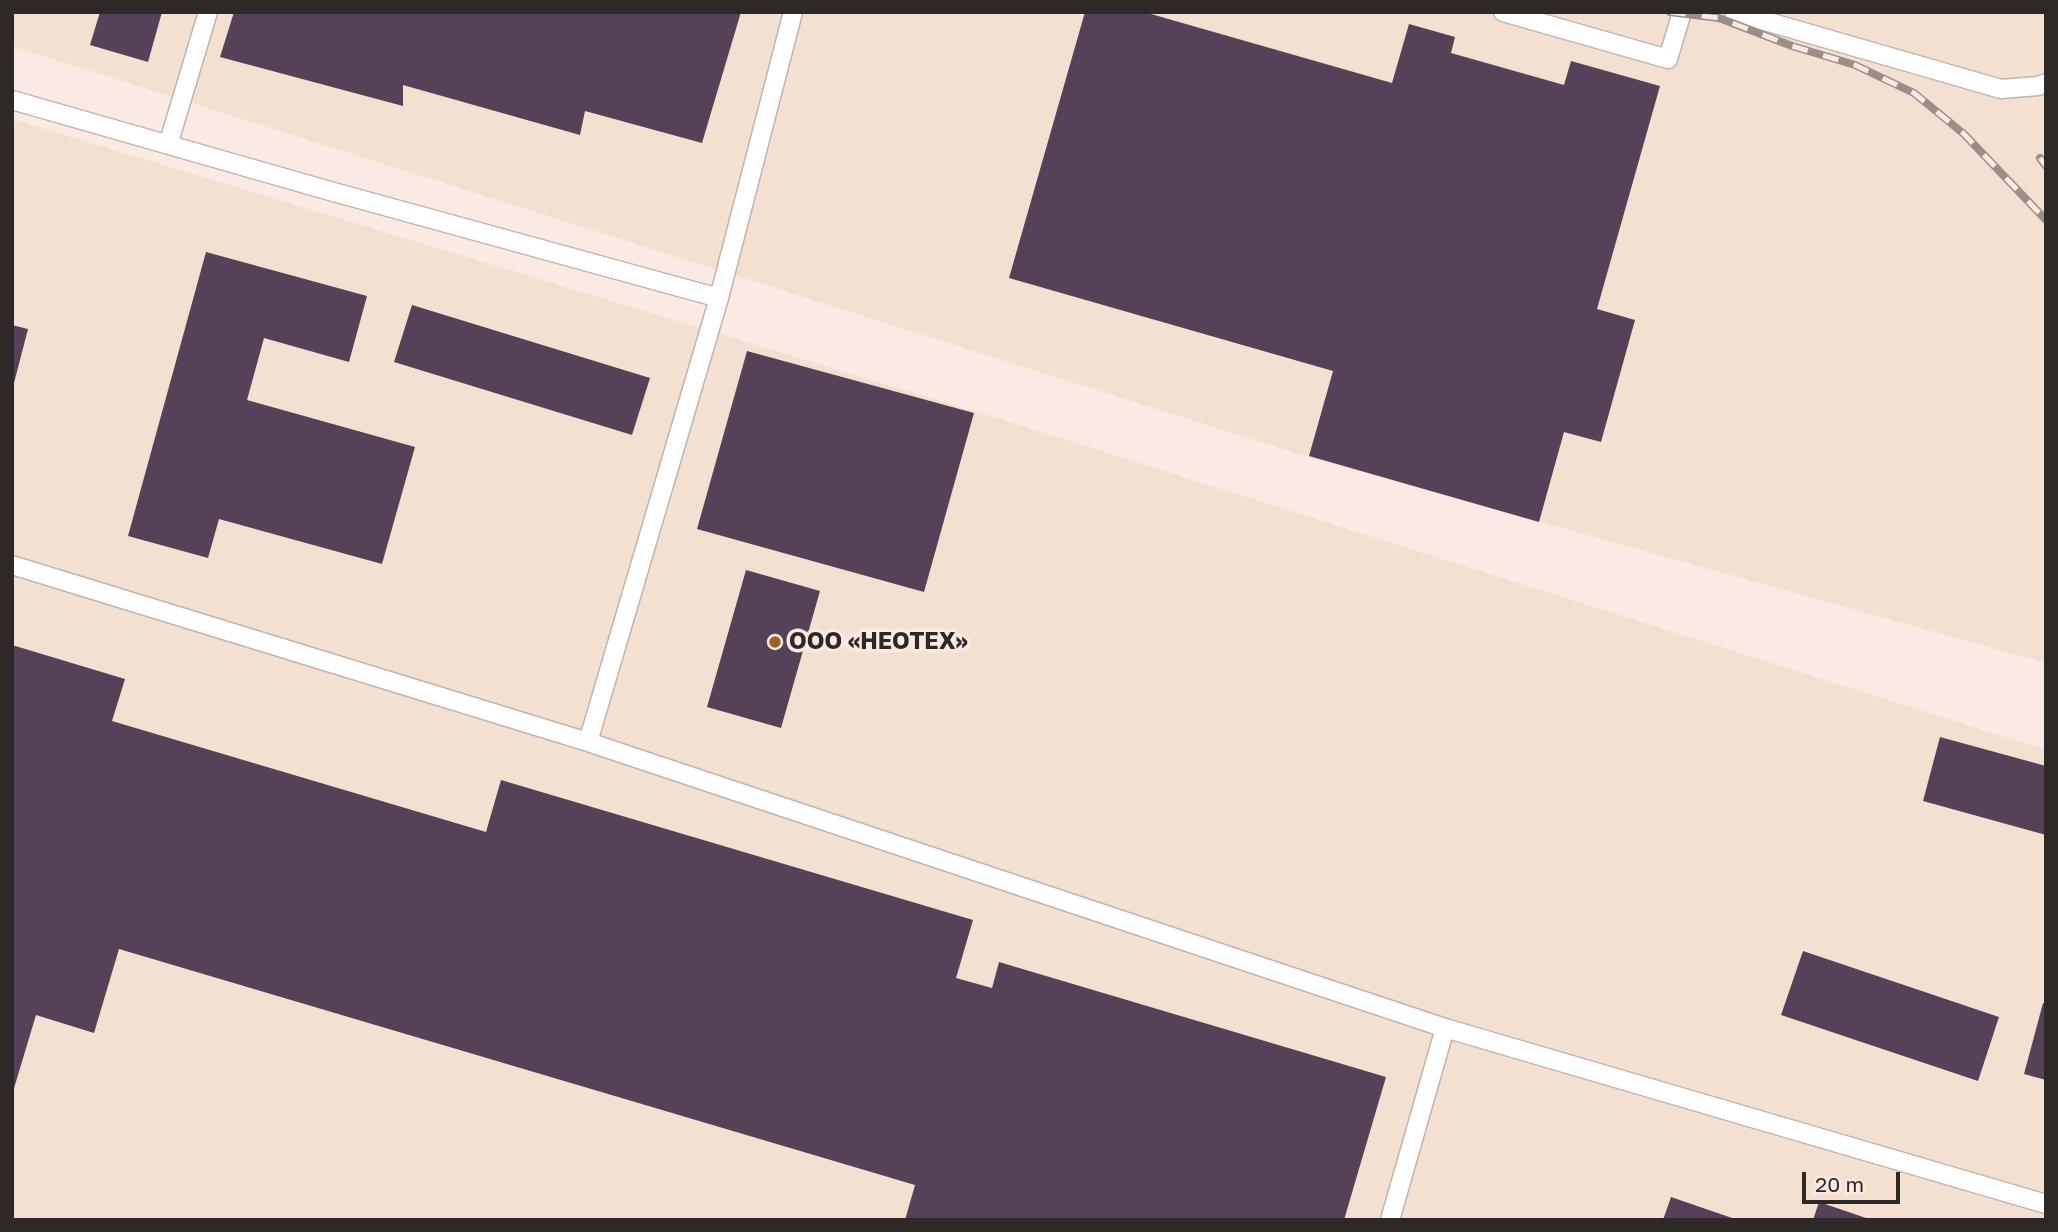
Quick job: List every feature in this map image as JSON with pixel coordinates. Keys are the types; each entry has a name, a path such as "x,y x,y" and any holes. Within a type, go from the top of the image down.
{"lane":[{"path":"168,145 208,12"},
{"path":"589,742 719,298 793,12"},
{"path":"1503,12 1668,59 1682,12"},
{"path":"1734,12 2001,89 2046,83"},
{"path":"12,100 719,298"},
{"path":"12,565 589,742 1445,1028 2046,1204"},
{"path":"1390,1220 1445,1028"}],"shaded area":[{"path":"12,12 2046,12 2046,663 1308,457 12,46"},
{"path":"12,119 1000,419 2046,750 2046,1220 12,1220"}],"building":[{"path":"100,12 162,12 148,62 90,45"},
{"path":"234,12 741,12 702,143 585,111 580,135 403,85 403,106 220,57"},
{"path":"1085,12 1144,12 1392,83 1409,24 1455,37 1451,53 1564,85 1571,61 1660,86 1597,309 1635,320 1601,442 1564,432 1539,522 1309,456 1333,371 1009,278"},
{"path":"206,252 367,296 349,362 264,338 247,400 415,447 382,564 219,519 208,558 128,536"},
{"path":"412,305 650,378 632,435 394,362"},
{"path":"12,325 28,329 13,387 12,387"},
{"path":"747,351 974,413 924,592 697,529"},
{"path":"746,570 820,591 781,728 707,707"},
{"path":"12,645 125,679 112,721 486,832 501,780 973,920 956,978 992,988 999,962 1386,1077 1344,1220 905,1220 915,1185 119,949 94,1033 36,1015 12,1095"},
{"path":"1940,737 2046,766 2046,835 1923,801"},
{"path":"1803,951 1999,1017 1978,1081 1781,1015"},
{"path":"2043,1003 2046,1004 2046,1080 2024,1074"},
{"path":"1671,1197 1735,1219 1735,1220 1663,1220"},
{"path":"1819,1202 1869,1219 1813,1220"}],"railway":[{"path":"1670,12 1719,18 1792,46 1855,65 1914,93 1964,134 2046,220"},
{"path":"2040,158 2046,166"}],"place":[{"name":"ООО «НЕОТЕХ»","path":"775,642"}]}
